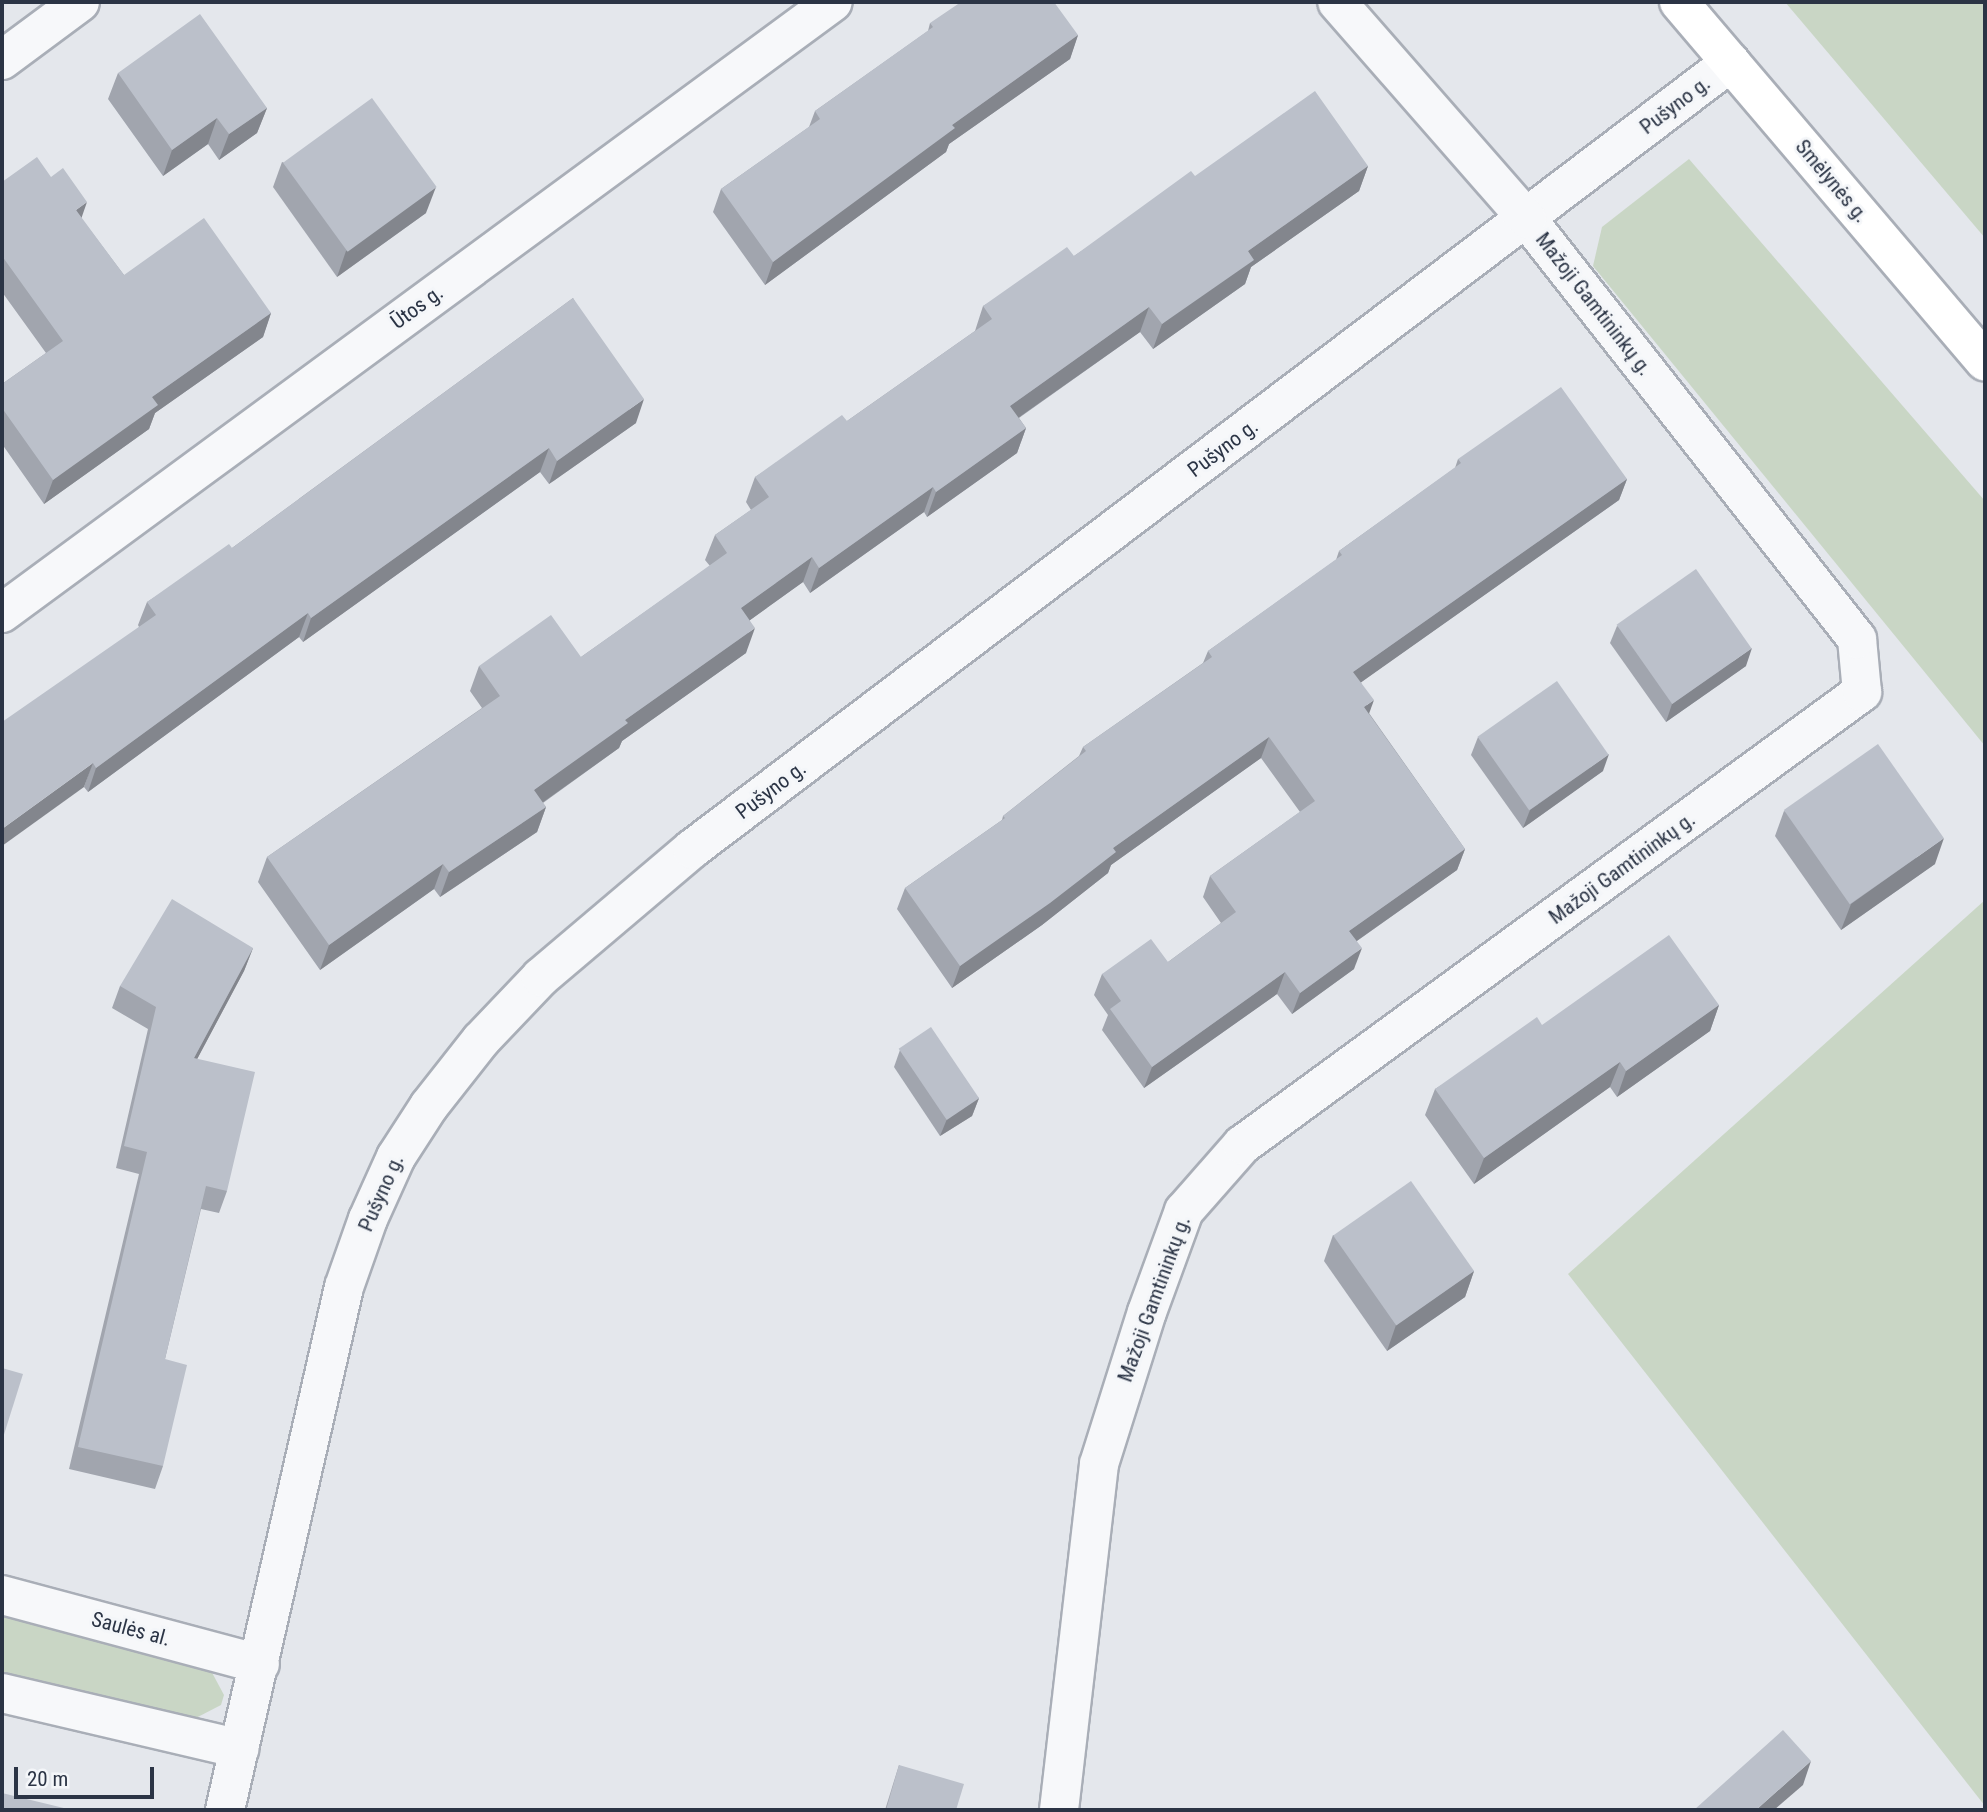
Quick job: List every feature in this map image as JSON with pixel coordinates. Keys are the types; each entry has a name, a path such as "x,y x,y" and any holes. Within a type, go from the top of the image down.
{"highway":[{"name":"Smėlynės g.","path":"1679,2 1985,361"}],"street":[{"path":"2,60 80,2"},
{"name":"Ūtos g.","path":"2,613 832,2"},
{"name":"Mažoji Gamtininkų g.","path":"1059,1810 1099,1464 1147,1312 1184,1211 1242,1145 1862,692 1857,639 1527,219 1338,2"},
{"name":"Pušyno g.","path":"225,1810 348,1276 368,1219 396,1157 429,1106 481,1040 541,977 692,849 1731,62"},
{"name":"Saulės al.","path":"2,1595 260,1664"},
{"path":"2,1693 240,1749"}],"green space":[{"path":"1785,2 1985,2 1985,238"},
{"path":"1689,159 1985,501 1985,746 1593,266 1602,227"},
{"path":"1985,900 1985,1806 1568,1274"},
{"path":"2,1615 209,1667 224,1695 221,1705 190,1721 2,1680"}],"building":[{"path":"961,2 1054,2 1078,35 952,125 955,128 773,262 721,189 820,119 815,111 933,27 930,23"},
{"path":"200,14 267,108 229,134 217,118 172,150 118,73"},
{"path":"1315,91 1368,166 1248,251 1254,260 1162,324 1149,307 1010,406 1026,428 936,492 933,487 819,568 812,557 741,608 755,628 625,720 628,723 534,790 546,807 449,872 443,864 329,945 267,857 500,696 479,666 551,615 581,657 727,553 715,535 769,497 755,477 842,415 847,421 992,319 983,306 1067,247 1074,256 1191,171 1195,176"},
{"path":"372,98 437,187 348,252 283,163"},
{"path":"37,157 51,177 63,168 87,202 76,210 124,275 204,218 271,313 152,397 158,405 53,480 2,408 2,384 63,341 2,256 2,182"},
{"path":"573,298 644,399 557,461 549,448 311,618 308,613 96,768 93,763 2,829 2,722 156,615 147,602 229,544 232,548"},
{"path":"1561,387 1627,479 1353,672 1374,700 1364,707 1465,849 1349,931 1362,948 1300,993 1285,972 1152,1067 1110,1009 1121,1001 1102,974 1151,939 1168,962 1236,912 1210,876 1315,801 1269,737 1113,848 1116,852 1050,903 960,966 905,888 1005,818 1003,816 1086,751 1083,747 1212,657 1208,651 1342,555 1339,551 1461,463 1458,459"},
{"path":"1696,569 1752,648 1672,704 1617,625"},
{"path":"1557,681 1609,755 1529,810 1478,737"},
{"path":"1878,744 1944,838 1850,904 1784,810"},
{"path":"172,899 253,948 194,1058 255,1072 227,1191 206,1186 165,1359 187,1365 163,1466 78,1447 147,1152 124,1146 156,1007 120,986"},
{"path":"1669,935 1719,1005 1626,1071 1620,1062 1484,1158 1435,1089 1537,1017 1542,1025"},
{"path":"931,1027 979,1098 947,1120 899,1049"},
{"path":"1411,1181 1474,1271 1396,1326 1333,1235"},
{"path":"2,1368 23,1374 2,1441"},
{"path":"1783,1730 1811,1761 1756,1810 1694,1810"},
{"path":"899,1765 964,1784 956,1810 886,1810"},
{"path":"2,1793 72,1810 2,1810"}]}
